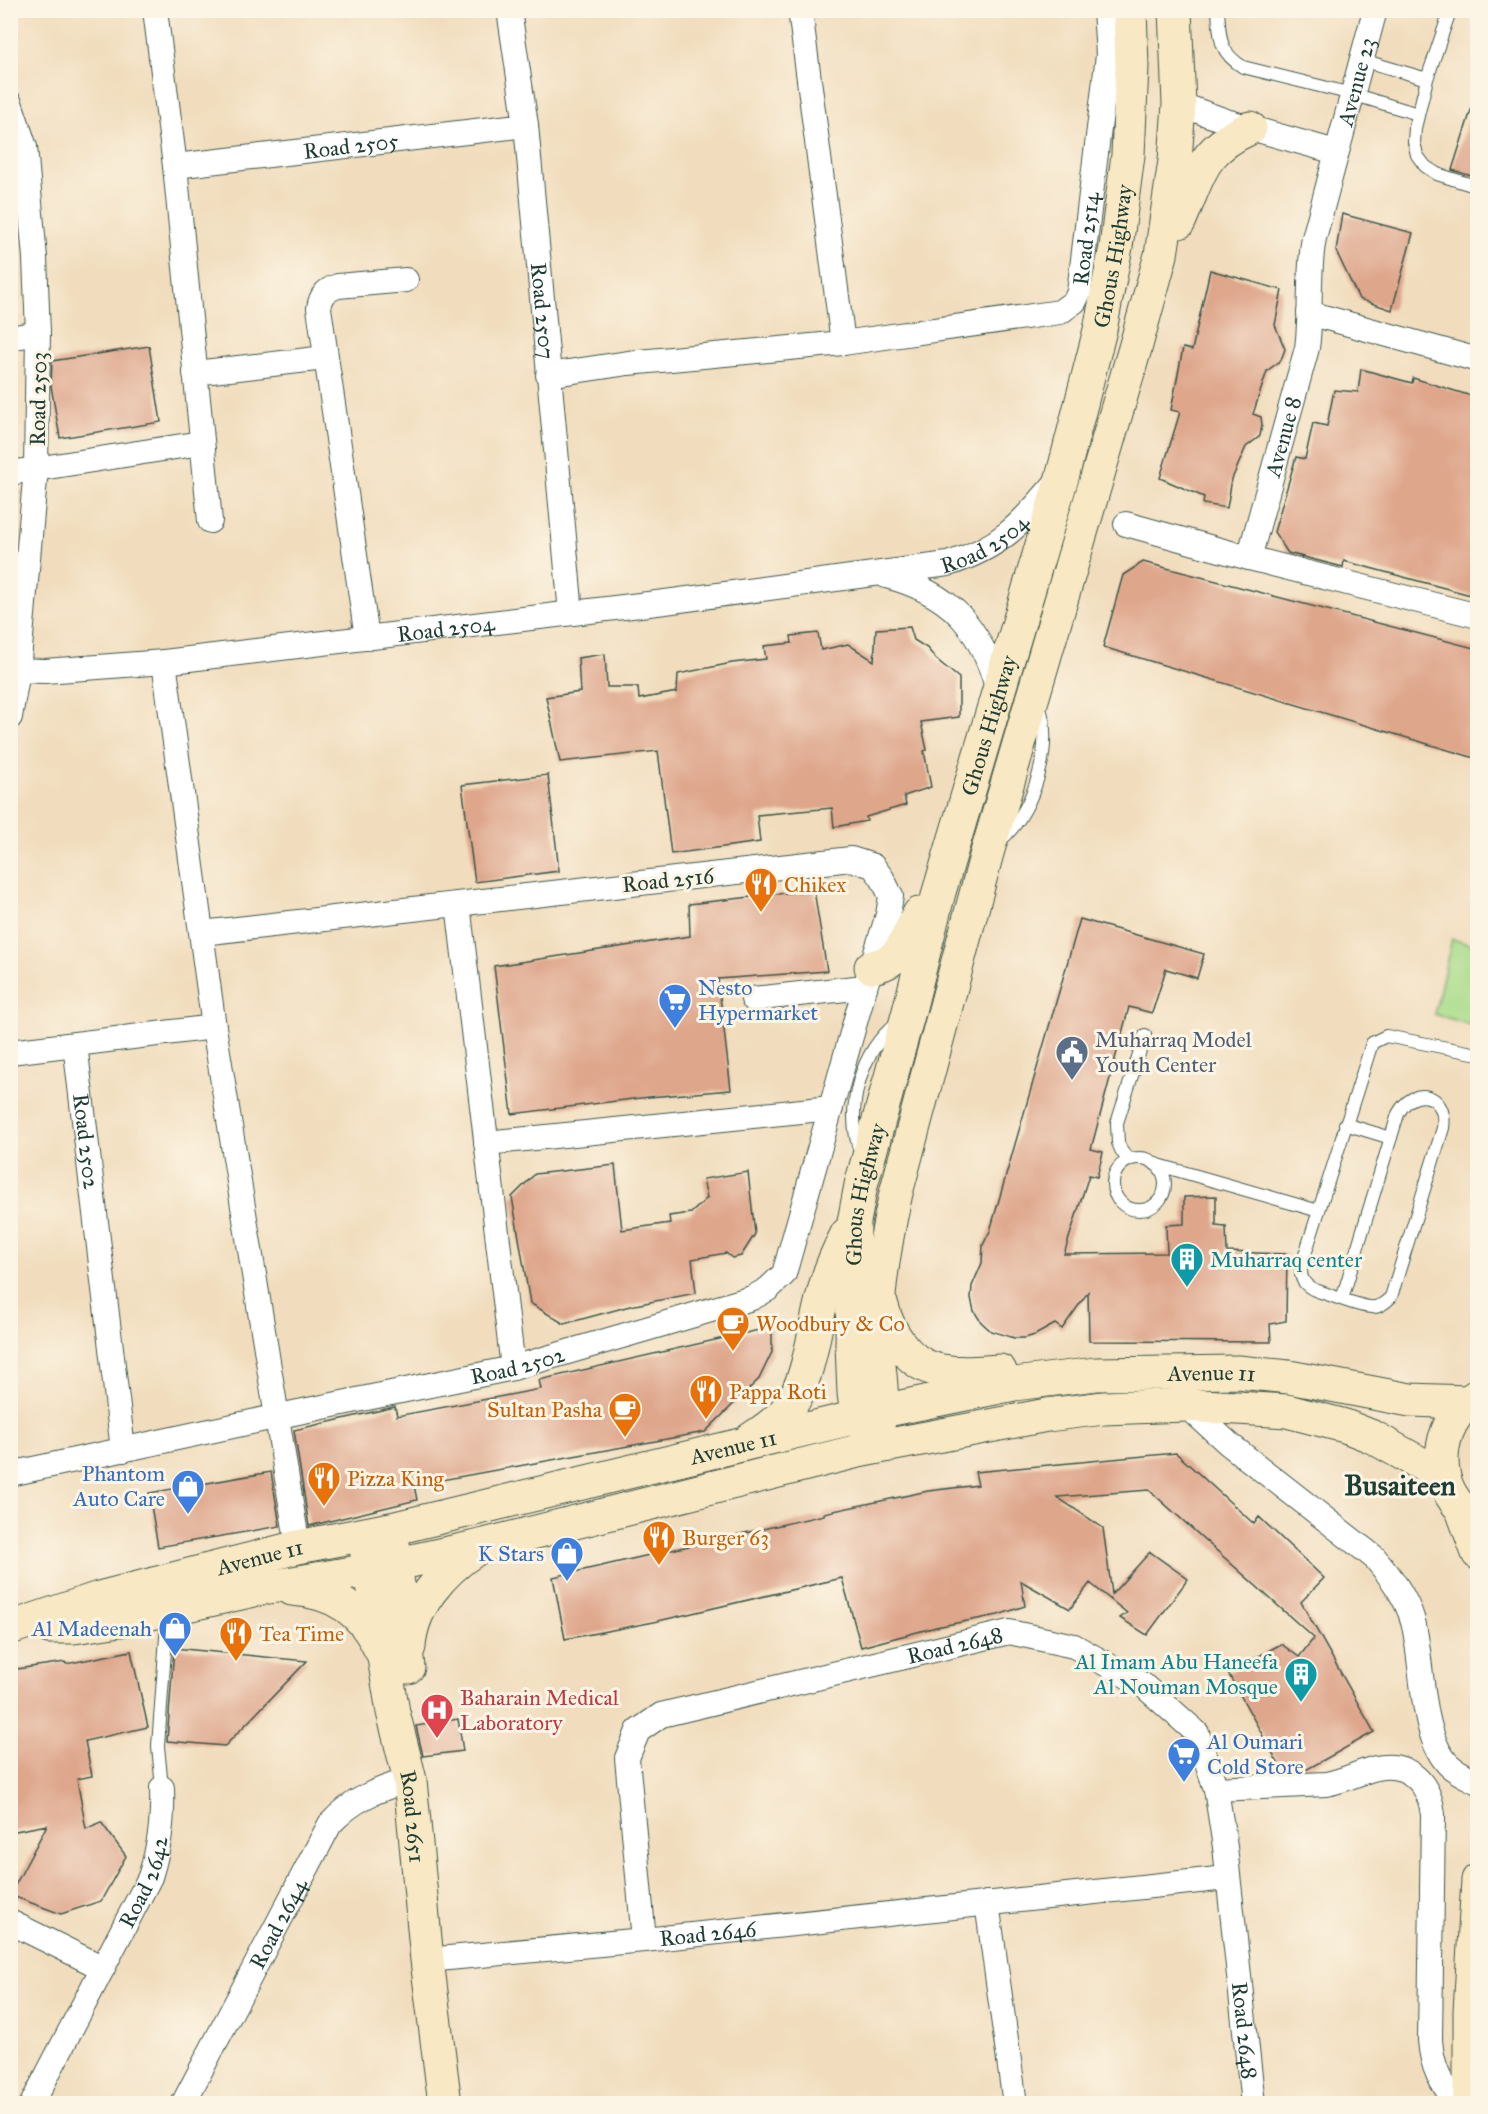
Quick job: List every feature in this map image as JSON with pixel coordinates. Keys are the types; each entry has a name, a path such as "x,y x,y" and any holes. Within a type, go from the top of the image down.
{"main road":[{"name":"Ghous Highway","path":"872,1432 852,1344 854,1222 866,1167 939,892 1063,474 1100,330 1116,247 1128,155 1132,66 1130,10"},
{"path":"1151,10 1157,68 1171,95 1179,104"},
{"name":"Ghous Highway","path":"872,1432 879,1294 887,1231 896,1193 987,853 1161,255 1179,104 1175,10"},
{"path":"1161,255 1186,206 1202,166 1215,148 1231,136 1250,128"},
{"path":"868,977 898,955 920,913 939,892"},
{"path":"741,1446 771,1426 794,1400 805,1371 824,1291 838,1252 854,1222"},
{"path":"879,1294 885,1318 896,1339 912,1357 932,1369 955,1372 1043,1372 1058,1377"},
{"name":"Avenue 11","path":"11,1628 74,1627 480,1546 872,1432 1014,1384 1058,1377 1134,1372 1238,1372 1288,1377 1410,1400 1474,1397"},
{"path":"1474,1397 1456,1413 1448,1425 1443,1439 1442,1468 1461,1503 1478,1553"},
{"name":"Avenue 11","path":"11,1628 99,1598 298,1547 377,1531 741,1446 1104,1408 1186,1405 1287,1411 1345,1426 1398,1450 1461,1503"},
{"name":"Road 2651","path":"377,1531 396,1663 393,1712 410,1780 427,1960 446,2103"},
{"path":"263,1588 296,1589 324,1594 351,1609 372,1631 396,1663 409,1642 416,1618 427,1596 442,1576 460,1559 480,1546"},
{"path":"1470,2103 1470,2011 1478,1880"}],"street":[{"path":"155,10 175,166 210,521"},
{"name":"Road 2507","path":"509,10 526,125 571,613"},
{"path":"800,10 843,343"},
{"name":"Road 2514","path":"548,375 628,363 843,343 1060,312 1075,301 1080,281 1108,55 1104,10"},
{"name":"Avenue 23","path":"1336,152 1375,10"},
{"name":"Road 2503","path":"10,103 35,258 38,333 36,468 10,717"},
{"path":"1179,104 1207,115 1336,152"},
{"name":"Road 2505","path":"175,166 526,125"},
{"name":"Avenue 8","path":"1249,558 1307,348 1310,313 1308,294 1310,256 1336,152"},
{"path":"367,638 319,308 321,298 328,290 338,286 406,280"},
{"path":"1310,313 1478,360"},
{"name":"Road 2503","path":"10,338 38,333"},
{"path":"195,373 326,358"},
{"path":"10,473 201,443"},
{"name":"Road 2504","path":"14,670 71,669 164,662 571,613 948,564 970,557 998,542 1023,521 1063,474"},
{"path":"1126,524 1478,616"},
{"name":"Road 2504","path":"880,574 908,582 934,594 956,612 976,635 990,661 998,690"},
{"path":"164,662 214,1027 279,1416 298,1547"},
{"name":"Road 2516","path":"202,933 851,859 873,866 891,896 888,915 868,977 784,1274 768,1290 753,1298"},
{"path":"458,904 513,1368"},
{"path":"753,999 868,977"},
{"path":"10,1052 214,1027"},
{"name":"Road 2502","path":"75,1044 123,1450"},
{"path":"486,1143 831,1107"},
{"name":"Road 2502","path":"10,1474 513,1368 753,1298"},
{"path":"1186,1405 1229,1444 1375,1558 1389,1575 1403,1596 1412,1619 1434,1743 1449,1765 1478,1782"},
{"name":"Road 2648","path":"644,1940 627,1758 638,1731 661,1715 1009,1632 1074,1646 1143,1685 1197,1733 1216,1789 1225,1847 1252,2103"},
{"path":"1216,1789 1326,1784 1340,1782 1378,1768 1390,1767 1412,1774 1421,1782 1428,1792 1432,1815 1431,2058 1446,2090 1460,2103"},
{"name":"Road 2644","path":"183,2103 330,1824 344,1809 365,1796 410,1780"},
{"name":"Road 2642","path":"32,2103 150,1877 159,1847 162,1788"},
{"name":"Road 2646","path":"427,1960 644,1940 1227,1878"},
{"path":"987,1903 1015,2103"},
{"path":"10,1922 103,1968"}],"lane":[{"path":"1218,10 1219,36 1222,47 1235,62 1251,69 1352,94 1418,114"},
{"path":"1450,10 1427,79 1413,142 1417,155 1425,166 1437,174 1478,187"},
{"path":"1362,60 1427,79"},
{"path":"1129,1160 1118,1143 1117,1123 1145,1035"},
{"path":"1342,1299 1398,1114 1404,1103 1416,1096 1428,1097 1439,1104 1445,1115 1391,1297 1384,1304 1366,1307 1342,1299 1309,1287 1301,1277 1302,1264 1369,1050 1378,1038 1386,1036 1478,1054"},
{"path":"1345,1124 1391,1138"},
{"path":"1155,1164 1163,1174 1165,1188 1160,1200 1148,1208 1135,1210 1122,1205 1115,1194 1113,1180 1118,1168 1129,1160 1143,1158 1155,1164 1318,1211"},
{"path":"162,1788 158,1746 168,1610"}],"green space":[{"path":"1452,939 1477,946 1477,1027 1434,1014"}],"building":[{"path":"1473,104 1478,104 1478,178 1452,170"},
{"path":"1342,214 1413,233 1392,310 1359,299 1336,251"},
{"path":"1210,270 1282,290 1275,325 1285,349 1281,360 1267,371 1253,414 1261,417 1260,436 1246,447 1232,479 1227,508 1203,504 1204,497 1160,478 1180,412 1171,410 1183,348 1192,350"},
{"path":"149,346 161,422 60,438 51,386 52,361"},
{"path":"1361,369 1412,383 1413,378 1478,398 1478,597 1344,561 1343,567 1288,553 1274,532 1296,457 1305,459 1313,423 1327,426 1334,390 1358,392"},
{"path":"1143,562 1478,649 1478,759 1103,647 1123,575"},
{"path":"910,627 914,640 927,648 936,659 959,678 959,717 921,722 931,787 904,796 906,805 866,817 867,821 834,827 832,808 757,815 760,842 671,854 658,751 560,762 546,697 580,692 578,658 605,654 607,687 638,687 639,699 677,692 678,674 766,659 764,646 792,643 791,636 818,633 821,650 848,644 874,661 876,629"},
{"path":"548,775 559,871 475,882 462,785"},
{"path":"814,890 827,971 718,979 731,1090 649,1097 512,1114 494,966 690,936 689,904"},
{"name":"Muharraq Model Youth Center","path":"1080,919 1204,954 1197,978 1166,969 1152,1013 1129,1007 1091,1149 1103,1152 1097,1177 1089,1175 1064,1254 1167,1253 1166,1225 1184,1224 1184,1197 1216,1196 1216,1226 1226,1227 1227,1252 1287,1254 1286,1321 1270,1324 1271,1342 1089,1341 1088,1292 1062,1329 1055,1324 1025,1338 1014,1338 991,1331 974,1311 971,1298 972,1286 982,1263 983,1245 990,1231"},
{"path":"615,1165 622,1230 670,1223 669,1216 691,1213 707,1198 703,1179 748,1172 755,1234 741,1256 732,1258 726,1253 692,1259 696,1293 630,1306 564,1324 530,1303 512,1197 535,1174"},
{"path":"772,1327 772,1352 759,1379 705,1432 414,1485 417,1500 309,1526 294,1430 395,1407 397,1416 541,1389 539,1380"},
{"path":"1176,1453 1254,1524 1259,1517 1324,1578 1301,1602 1374,1732 1304,1771 1283,1772 1228,1673 1281,1644 1299,1657 1314,1638 1149,1490 1057,1497 1103,1528 1112,1594 1150,1552 1188,1579 1147,1635 1120,1618 1127,1613 1090,1583 1070,1609 1021,1581 1025,1606 998,1615 936,1627 861,1647 842,1578 654,1622 565,1639 553,1577 824,1515 824,1513 928,1491 978,1485 975,1472"},
{"path":"271,1472 280,1526 158,1547 149,1493"},
{"path":"174,1648 307,1661 225,1746 167,1741"},
{"path":"131,1651 148,1727 85,1741 92,1776 77,1779 86,1829 101,1822 126,1856 101,1901 61,1914 10,1895 47,1825 10,1832 10,1670 65,1662 66,1664"},
{"name":"Baharain Medical Laboratory","path":"458,1719 463,1751 423,1756 416,1726"}],"place":[{"name":"Chikex","path":"761,913"},
{"name":"Nesto Hypermarket","path":"675,1029"},
{"name":"Muharraq Model Youth Center","path":"1072,1081"},
{"name":"Muharraq center","path":"1187,1288"},
{"name":"Woodbury & Co","path":"733,1352"},
{"name":"Pappa Roti","path":"706,1420"},
{"name":"Sultan Pasha","path":"625,1438"},
{"name":"Pizza King","path":"324,1507"},
{"name":"Phantom Auto Care","path":"188,1515"},
{"name":"Burger 63","path":"659,1566"},
{"name":"K Stars","path":"567,1582"},
{"name":"Al Madeenah","path":"175,1657"},
{"name":"Tea Time","path":"236,1662"},
{"name":"Al Imam Abu Haneefa Al Nouman Mosque","path":"1301,1703"},
{"name":"Baharain Medical Laboratory","path":"437,1739"},
{"name":"Al Oumari Cold Store","path":"1184,1783"}],"district":[{"name":"Busaiteen","path":"1400,1485"}]}
